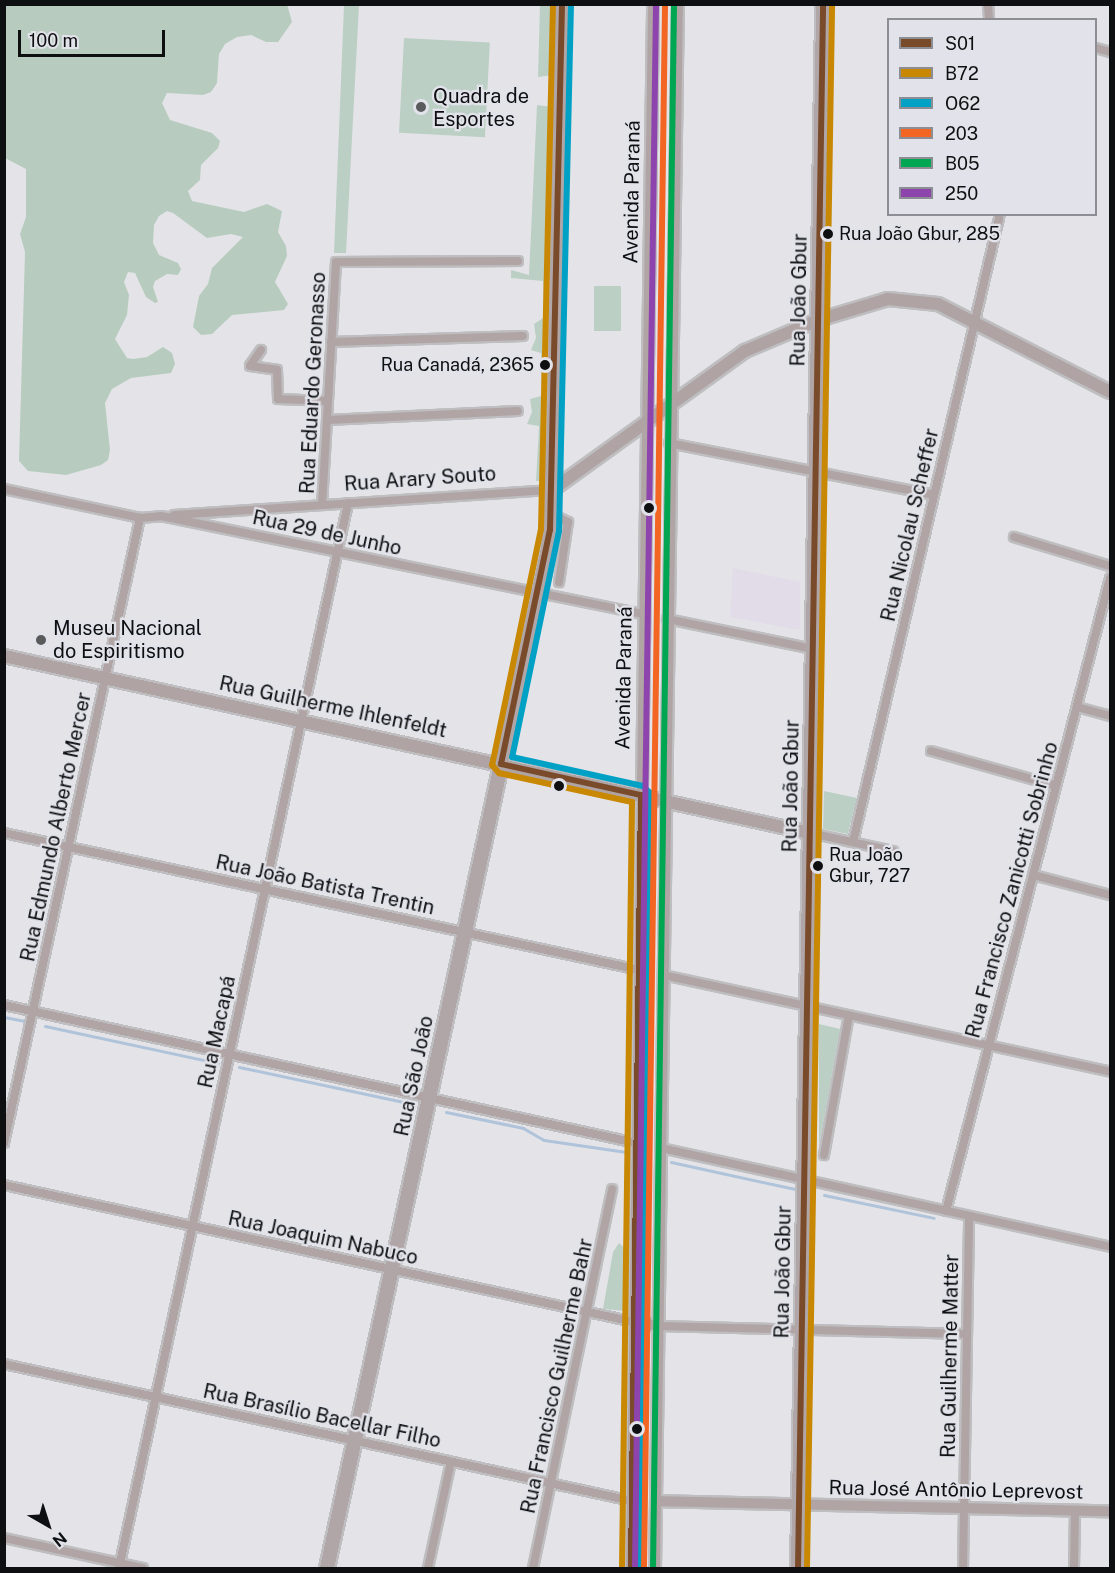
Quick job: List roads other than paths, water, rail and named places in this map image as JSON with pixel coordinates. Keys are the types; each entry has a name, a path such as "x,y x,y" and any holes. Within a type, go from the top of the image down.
{"main road":[{"name":"Rua São João","path":"327,1569 546,557 552,490 562,4"},
{"name":"Rua João Gbur","path":"798,1569 824,4"},
{"path":"552,490 651,416 745,351 818,320 900,298 938,304 1110,392"},
{"name":"Rua Guilherme Ihlenfeldt","path":"4,656 810,832"}],"street":[{"name":"Avenida Paraná","path":"653,4 651,416 643,614 663,975 655,1569"},
{"name":"Avenida Paraná","path":"631,1569 639,970 667,619 678,4"},
{"path":"988,4 988,18"},
{"name":"Rua Nicolau Scheffer","path":"853,842 1000,216"},
{"name":"Rua Eduardo Geronasso","path":"322,505 336,262 519,261"},
{"path":"331,342 523,336"},
{"path":"261,350 250,366 277,370 278,399 328,401"},
{"path":"327,420 518,411"},
{"path":"669,443 934,495"},
{"name":"Rua 29 de Junho","path":"4,489 140,518 162,516 643,614"},
{"name":"Rua Arary Souto","path":"162,516 552,490"},
{"name":"Rua Macapá","path":"120,1566 348,503"},
{"path":"551,514 568,522 566,549 559,582"},
{"name":"Rua Edmundo Alberto Mercer","path":"4,1143 140,518"},
{"path":"1014,537 1110,566"},
{"path":"546,557 566,549"},
{"name":"Rua Francisco Zanicotti Sobrinho","path":"946,1211 1110,579"},
{"path":"667,619 813,649"},
{"path":"1077,706 1110,716"},
{"path":"931,752 1056,786"},
{"path":"810,832 893,851"},
{"name":"Rua João Batista Trentin","path":"4,833 639,970"},
{"path":"1033,875 1110,895"},
{"path":"663,975 1110,1072"},
{"path":"4,1005 636,1143"},
{"path":"824,1155 849,1015"},
{"path":"661,1148 1110,1247"},
{"name":"Rua Joaquim Nabuco","path":"4,1185 634,1322"},
{"name":"Rua Francisco Guilherme Bahr","path":"533,1569 612,1189"},
{"name":"Rua Guilherme Matter","path":"963,1569 969,1216"},
{"path":"634,1322 658,1326 967,1334"},
{"name":"Rua Brasílio Bacellar Filho","path":"4,1364 632,1501"},
{"path":"428,1569 451,1462"},
{"name":"Rua José Antônio Leprevost","path":"656,1501 1110,1511"},
{"path":"1074,1569 1075,1510"},
{"path":"4,1538 120,1566 143,1569"}],"waterway":[{"path":"4,1017 24,1021"},
{"path":"45,1026 218,1063"},
{"path":"239,1067 403,1102"},
{"path":"446,1112 523,1128 544,1140 626,1152"},
{"path":"671,1162 795,1189"},
{"path":"824,1195 934,1218"}],"place":[{"name":"Quadra de Esportes","path":"421,107"},
{"name":"Rua João Gbur, 285","path":"828,234"},
{"name":"Rua Canadá, 2365","path":"545,365"},
{"name":"Museu Nacional do Espiritismo","path":"41,640"},
{"name":"Rua João Gbur, 727","path":"818,866"}]}
